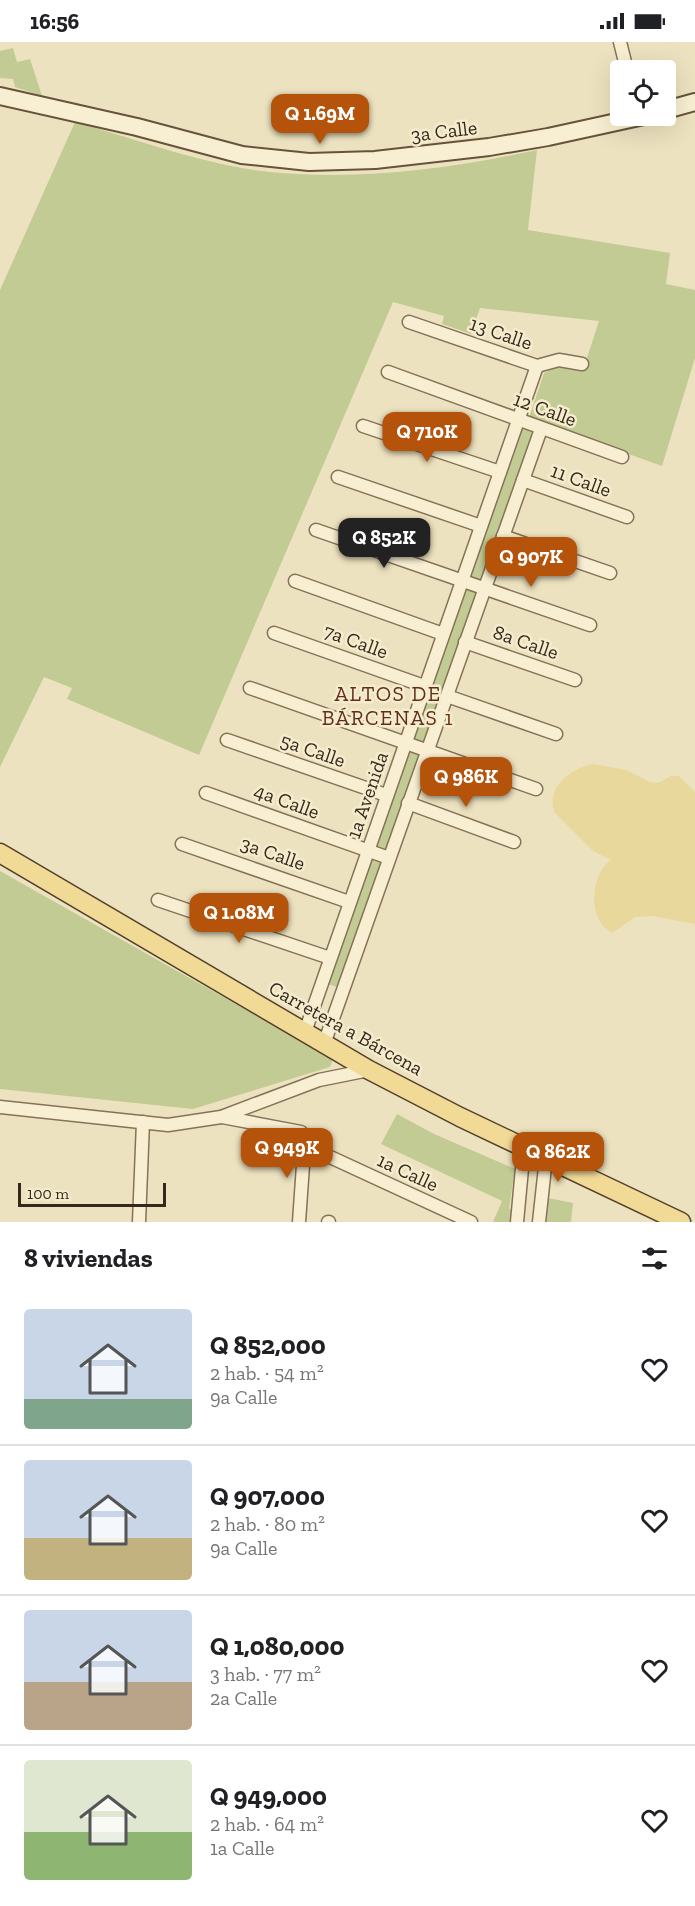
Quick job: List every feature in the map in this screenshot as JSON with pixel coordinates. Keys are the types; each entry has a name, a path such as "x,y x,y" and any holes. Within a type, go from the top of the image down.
{"main road":[{"name":"3a Calle","path":"0,96 126,124 242,155 309,162 375,160 489,147 610,122"},
{"path":"676,107 695,102"},
{"name":"Carretera a Bárcena","path":"0,853 369,1070 681,1222"}],"street":[{"path":"620,42 624,60"},
{"name":"13 Calle","path":"409,322 537,366 560,360 582,364"},
{"name":"1a Avenida","path":"305,1032 537,366"},
{"name":"12 Calle","path":"388,372 622,458"},
{"path":"363,426 500,472"},
{"name":"1a Avenida","path":"324,1044 541,429"},
{"path":"338,477 481,526"},
{"name":"11 Calle","path":"523,480 627,517"},
{"path":"316,530 590,625"},
{"path":"503,536 610,573"},
{"path":"295,581 443,634"},
{"name":"7a Calle","path":"274,633 424,686"},
{"name":"8a Calle","path":"465,642 575,680"},
{"path":"250,688 536,789"},
{"path":"447,696 556,734"},
{"name":"5a Calle","path":"227,741 386,795"},
{"name":"4a Calle","path":"206,793 388,858"},
{"path":"408,803 514,842"},
{"name":"3a Calle","path":"182,844 349,902"},
{"path":"158,900 330,958"},
{"path":"0,1107 168,1125 221,1117 319,1080 369,1070"},
{"path":"221,1117 301,1132 306,1137 299,1222"},
{"path":"139,1222 142,1122"},
{"path":"517,1222 524,1147"},
{"name":"1a Calle","path":"328,1156 458,1219 471,1222"},
{"path":"539,1222 546,1158"}],"green space":[{"path":"13,48 17,62 30,59 42,96 15,87 13,79 0,78 0,51"},
{"path":"75,122 221,164 270,172 338,175 405,172 471,163 537,150 528,230 670,253 666,284 695,290 695,358 662,466 529,418 544,373 553,369 556,361 583,370 599,321 480,308 471,334 442,324 444,316 393,302 199,755 67,699 72,688 44,677 0,767 0,290"},
{"path":"518,420 541,429 343,989 322,982"},
{"path":"0,871 333,1059 330,1067 193,1109 0,1089"},
{"path":"397,1114 434,1134 515,1169 509,1209 515,1210 514,1222 493,1222 502,1201 381,1144"},
{"path":"548,1198 573,1203 571,1222 546,1222"}],"sand":[{"path":"594,764 626,770 650,782 658,783 671,776 679,776 695,792 695,924 652,916 635,917 612,933 598,918 595,908 595,886 604,867 611,860 593,851 555,813 553,804 553,795 562,780 577,769"}],"district":[{"name":"ALTOS DE BÁRCENAS 1","path":"388,706"}]}
